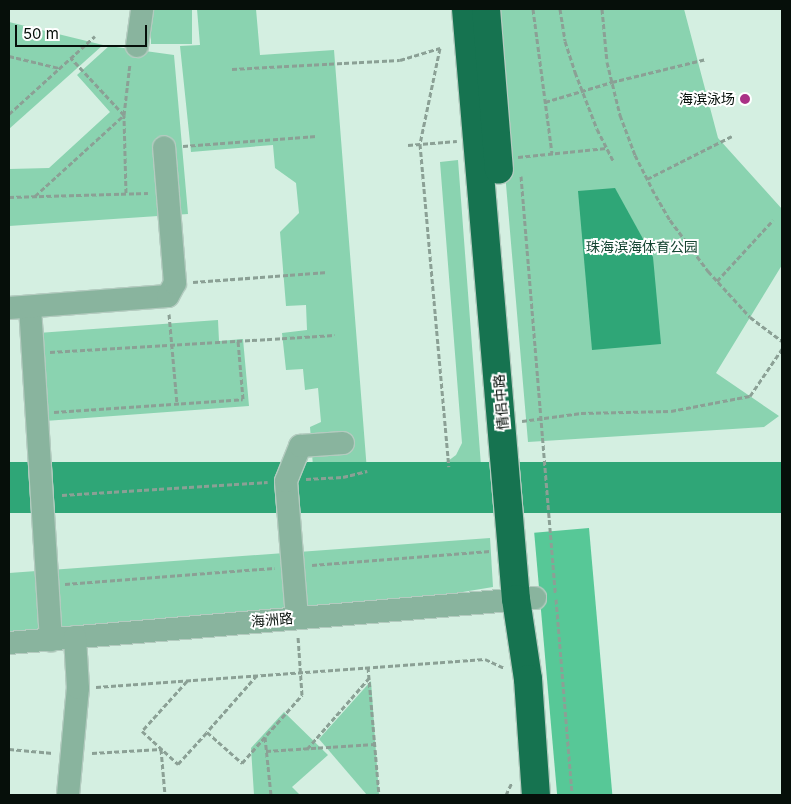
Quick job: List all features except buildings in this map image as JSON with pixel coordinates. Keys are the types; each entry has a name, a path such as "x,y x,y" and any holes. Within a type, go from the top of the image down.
{"highway":[{"name":"情侣中路","path":"466,9 478,139 526,472 531,536 526,599 528,679 536,795"},
{"name":"情侣中路","path":"486,9 512,154 532,420 526,472"},
{"name":"情侣中路","path":"526,599 552,795"}],"street":[{"path":"134,53 142,9"},
{"path":"51,640 32,354 19,307 171,290 168,192 164,147"},
{"path":"297,618 286,481 300,446 343,443"},
{"name":"海洲路","path":"9,643 526,599"},
{"path":"68,795 78,688 76,637"}],"path":[{"path":"533,9 552,154"},
{"path":"560,9 566,41 583,92 614,162"},
{"path":"602,9 607,62 612,82 632,147 647,179 670,220 717,281 750,317 782,341"},
{"path":"9,114 95,36"},
{"path":"232,69 400,60 440,48 420,144 449,467"},
{"path":"126,193 124,115 134,53"},
{"path":"9,56 59,68"},
{"path":"71,58 124,115"},
{"path":"545,102 612,82 706,59"},
{"path":"35,196 124,115"},
{"path":"164,147 317,136"},
{"path":"647,179 732,136"},
{"path":"408,145 478,139"},
{"path":"572,795 531,536 526,472 532,420 512,154 552,154 607,148"},
{"path":"9,197 168,192"},
{"path":"717,281 773,220"},
{"path":"177,404 172,345 171,290 328,272"},
{"path":"32,354 334,335"},
{"path":"36,413 244,399 238,341"},
{"path":"532,420 581,413 671,411 750,396 782,349"},
{"path":"42,501 343,477 367,471"},
{"path":"207,732 242,763 302,695 297,618"},
{"path":"78,688 485,659 528,679"},
{"path":"368,667 379,795"},
{"path":"187,680 142,731 178,764 257,675"},
{"path":"306,749 369,678"},
{"path":"265,737 271,795"},
{"path":"266,751 375,744"},
{"path":"9,749 71,754 161,749"},
{"path":"161,749 165,795"},
{"path":"506,795 513,779"}],"green space":[{"path":"151,9 192,9 192,44 151,44"},
{"path":"197,9 256,9 260,55 334,50 367,471 437,465 448,461 456,455 462,443 440,162 458,160 482,479 315,493 310,427 321,422 318,388 305,390 303,369 286,370 282,333 307,330 306,305 286,306 280,232 299,213 296,183 275,168 273,145 191,152 180,46 200,45"},
{"name":"珠海滨海体育公园","path":"491,9 684,9 718,138 782,209 782,265 716,373 779,416 764,427 528,442"},
{"path":"9,22 103,45 9,129"},
{"path":"109,46 174,55 188,214 9,226 9,169 49,168 110,112 77,75"},
{"path":"218,320 219,341 243,339 249,406 45,421 38,333"},
{"path":"490,538 493,587 311,617 9,643 9,573"},
{"path":"371,681 379,795 367,795 319,739"},
{"path":"284,712 328,755 292,787 300,795 254,795 251,748"}],"shaded area":[{"path":"615,188 653,257 661,344 592,350 578,191"},
{"path":"9,462 782,462 782,513 9,513"},
{"path":"589,528 612,795 557,795 534,533"}],"place":[{"name":"海滨泳场","path":"745,99"}]}
